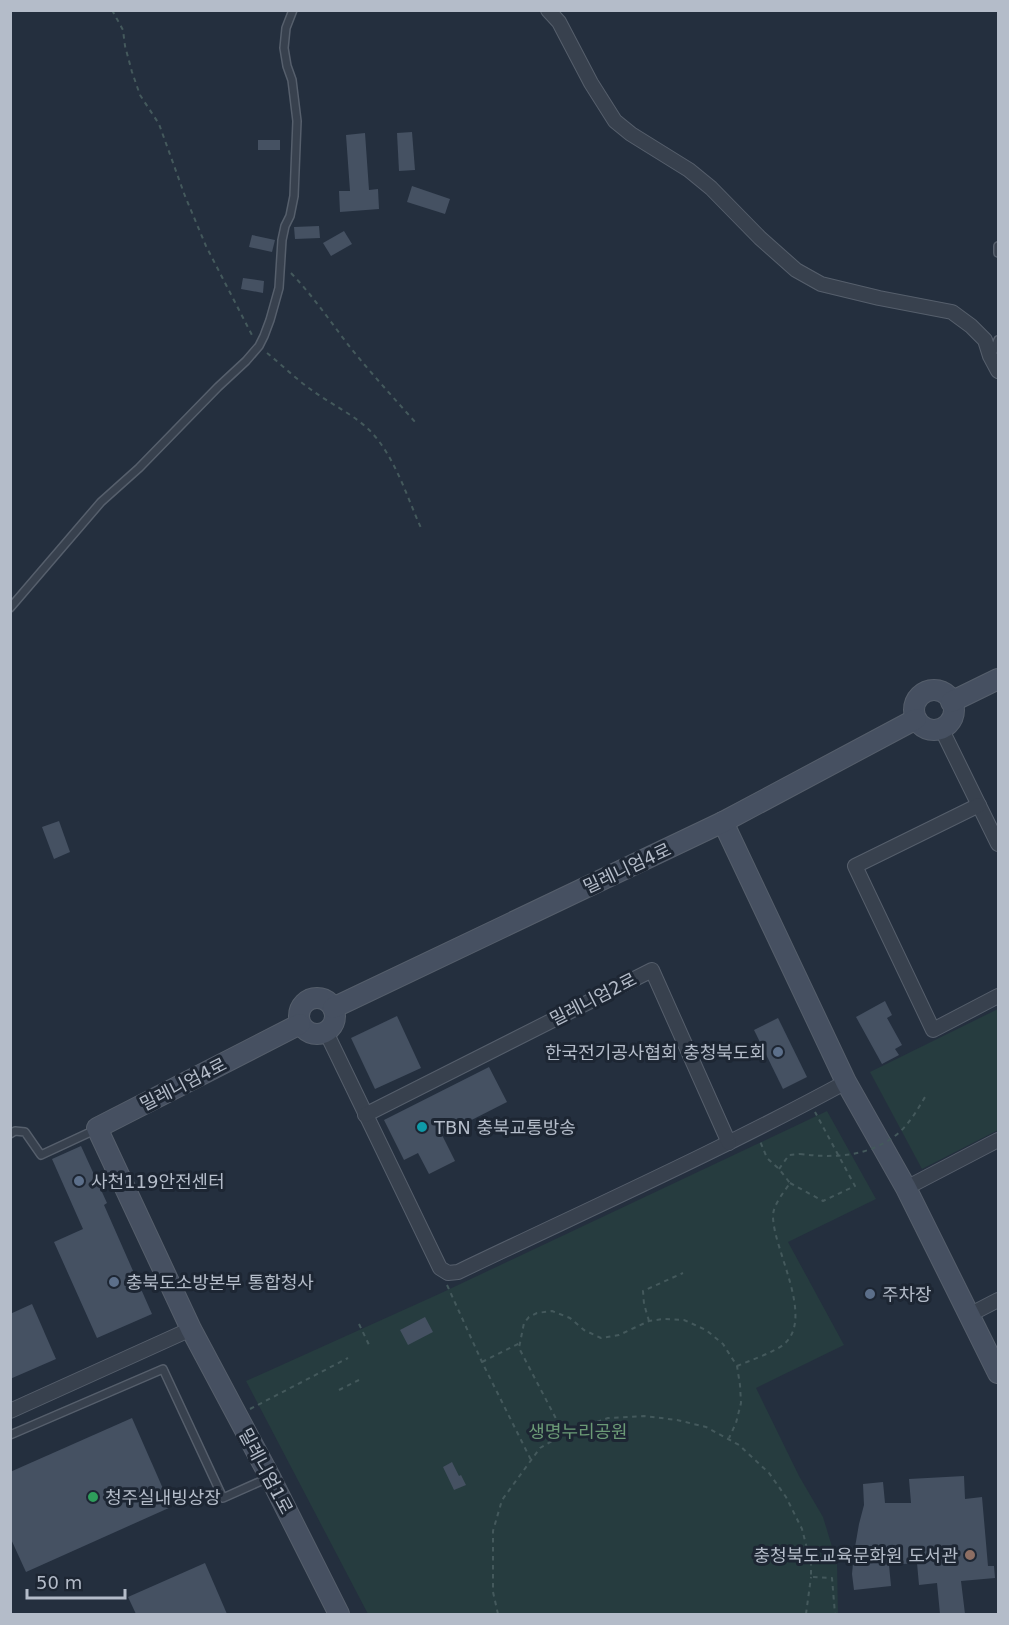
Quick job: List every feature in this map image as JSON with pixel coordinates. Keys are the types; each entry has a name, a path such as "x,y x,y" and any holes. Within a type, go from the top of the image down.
{"street":[{"path":"548,10 559,22 591,83 615,121 631,134 689,170 796,270 821,284 952,312 985,340 990,356 999,371"},
{"path":"951,702 999,679"},
{"path":"938,691 945,694 951,702 954,710 950,722 941,728 927,729 921,726 916,719 914,708 916,701 925,692 938,691"},
{"name":"밀레니엄4로","path":"333,1008 723,822 916,719"},
{"path":"941,728 999,844"},
{"path":"979,805 855,866 933,1030 999,996"},
{"path":"723,822 846,1082 906,1188 999,1373"},
{"name":"밀레니엄2로","path":"365,1114 652,970 729,1143"},
{"path":"310,999 322,999 333,1008 335,1017 326,1032 320,1034 308,1032 300,1024 298,1018 301,1006 310,999"},
{"name":"밀레니엄4로","path":"98,1128 300,1024"},
{"path":"326,1032 440,1268 448,1273 458,1272 729,1143 846,1082"},
{"name":"밀레니엄1로","path":"98,1128 190,1329 270,1477 339,1614"},
{"path":"906,1188 999,1140"},
{"path":"969,1315 999,1300"},
{"path":"10,1411 190,1329"}],"lane":[{"path":"10,608 101,502 139,468 259,346 270,320 279,288 285,226 290,216 294,196 296,101 284,48 286,28 293,10"},
{"path":"999,246 999,254"},
{"path":"990,356 999,340"},
{"path":"10,1134 15,1131 26,1132 41,1155 98,1128"},
{"path":"10,1435 163,1369 223,1498 270,1477"}],"path":[{"path":"112,10 123,30 140,95 159,124 206,246 252,337 259,346 312,390 372,432 398,475 421,528"},
{"path":"280,262 305,288 375,378 416,423"},
{"path":"778,1169 789,1155 847,1156 872,1149 893,1138 911,1119 925,1097"},
{"path":"755,1129 767,1158 790,1183 823,1201 855,1186 809,1102"},
{"path":"737,1366 783,1345 790,1337 796,1323 796,1309 773,1214 790,1183"},
{"path":"440,1268 482,1362 531,1460"},
{"path":"649,1321 644,1304 644,1291 683,1273"},
{"path":"564,1434 519,1348 524,1323 537,1313 552,1311 570,1318 584,1330 601,1338 619,1335 649,1321 663,1319 684,1320 706,1330 723,1344 737,1366 741,1403 729,1439"},
{"path":"359,1324 370,1347"},
{"path":"482,1362 520,1343"},
{"path":"237,1416 348,1358"},
{"path":"339,1390 359,1380"},
{"path":"498,1614 493,1592 493,1531 502,1500 531,1460 540,1448 564,1434 608,1418 644,1416 677,1420 706,1427 739,1445 769,1473 786,1497 802,1528 811,1564 806,1614"},
{"path":"811,1577 832,1578 835,1614"}],"green space":[{"path":"998,1009 998,1130 922,1169 870,1072"},
{"name":"생명누리공원","path":"827,1111 876,1199 788,1242 844,1345 756,1388 799,1476 823,1517 837,1563 838,1614 368,1614 246,1381 439,1294"}],"building":[{"path":"412,132 415,170 399,171 397,133"},
{"path":"365,133 369,190 378,189 379,209 340,212 339,191 350,191 346,135"},
{"path":"258,140 280,140 280,150 258,150"},
{"path":"412,186 450,199 445,214 407,202"},
{"path":"319,226 320,238 295,239 294,227"},
{"path":"344,231 352,244 331,256 323,243"},
{"path":"252,235 275,240 272,252 249,247"},
{"path":"243,278 264,281 263,293 241,289"},
{"path":"59,821 70,852 54,859 42,827"},
{"path":"885,1001 892,1015 887,1018 902,1045 895,1049 899,1055 882,1064 856,1017"},
{"path":"397,1016 421,1068 375,1089 351,1038"},
{"path":"778,1018 807,1077 783,1089 754,1030"},
{"name":"TBN 충북교통방송","path":"489,1067 507,1102 442,1135 455,1161 429,1174 418,1153 404,1160 384,1120"},
{"name":"충북도소방본부 통합청사","path":"81,1146 152,1314 97,1338 54,1242 83,1229 52,1159"},
{"path":"32,1304 56,1359 10,1379 10,1314"},
{"path":"425,1317 433,1332 408,1345 400,1330"},
{"path":"132,1418 171,1507 26,1572 10,1537 10,1472"},
{"path":"452,1462 466,1485 454,1490 443,1467"},
{"path":"964,1476 965,1499 982,1497 988,1566 994,1566 995,1578 961,1581 965,1614 940,1614 937,1583 919,1585 917,1563 889,1565 891,1586 854,1590 852,1574 864,1505 863,1484 883,1482 885,1503 911,1503 909,1479"},
{"path":"205,1563 227,1614 136,1614 128,1597"}],"place":[{"name":"한국전기공사협회 충청북도회","path":"778,1052"},
{"name":"TBN 충북교통방송","path":"422,1127"},
{"name":"사천119안전센터","path":"79,1181"},
{"name":"충북도소방본부 통합청사","path":"114,1282"},
{"name":"주차장","path":"870,1294"},
{"name":"청주실내빙상장","path":"93,1497"},
{"name":"충청북도교육문화원 도서관","path":"970,1555"}]}
